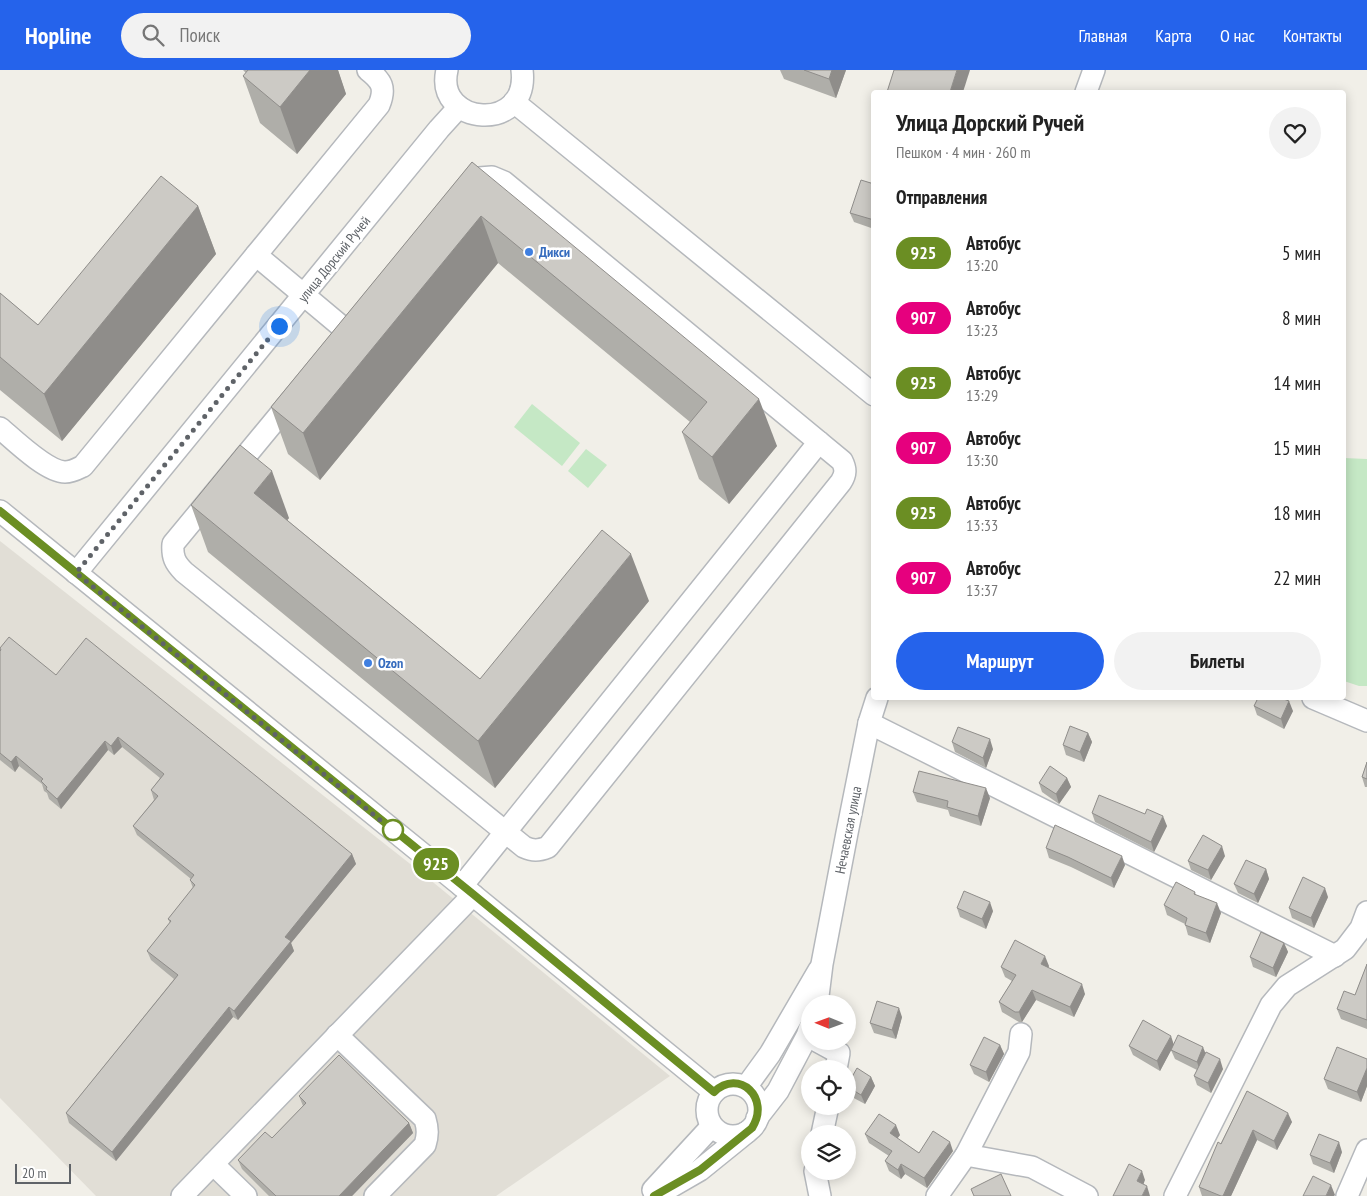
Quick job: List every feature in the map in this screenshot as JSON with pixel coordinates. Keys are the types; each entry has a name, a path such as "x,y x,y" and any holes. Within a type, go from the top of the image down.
{"street":[{"path":"0,428 49,468 62,472 71,472 83,466 379,105 383,94 381,83 368,70"},
{"path":"447,70 447,87 451,98 459,107 470,114 484,116 497,114 514,102 520,93 522,70"},
{"path":"1087,90 1094,70"},
{"path":"514,102 871,393"},
{"name":"улица Дорский Ручей","path":"76,573 459,107"},
{"path":"492,177 504,182 842,461 845,467 845,474 841,482 548,847 538,851 524,848 192,578 175,562 173,544 348,332 471,183 479,178 492,177"},
{"path":"256,255 348,332"},
{"path":"182,1196 338,1035 467,890 505,832 819,442"},
{"path":"0,511 714,1092"},
{"name":"Нечаевская улица","path":"819,995 822,964 869,722 876,700"},
{"path":"1318,700 1367,721"},
{"path":"869,722 1335,956"},
{"path":"1175,1196 1271,1005 1287,986 1345,949 1361,928 1367,912"},
{"name":"Нечаевская улица","path":"746,1088 770,1054 822,964"},
{"path":"937,1196 966,1155 1019,1052 1020,1034"},
{"path":"338,1035 424,1119 428,1129 425,1145 375,1196"},
{"path":"654,1196 700,1170 752,1125 758,1103 752,1092 740,1085 727,1084 714,1092 708,1100 707,1107 707,1114 712,1126 728,1136 741,1135 752,1125 778,1091 801,1048"},
{"path":"834,1050 839,1053 838,1060"},
{"path":"648,1196 712,1126"},
{"path":"1347,1196 1367,1150"},
{"path":"966,1155 1032,1167 1087,1196"},
{"path":"213,1164 246,1196"},
{"path":"817,1180 820,1196"}],"shaded area":[{"path":"0,541 423,874 670,1076 496,1196 96,1196 0,1098"}],"green space":[{"path":"532,404 580,443 562,466 514,427"},
{"path":"586,449 607,465 588,488 568,471"},
{"path":"1346,458 1367,459 1367,686 1359,686 1346,682"}],"building":[{"path":"248,70 310,70 280,107 243,76"},
{"path":"804,70 832,70 829,79"},
{"path":"894,70 957,70 951,90 888,90"},
{"path":"472,162 759,399 712,457 682,432 707,402 481,216 303,433 271,407"},
{"path":"161,176 198,206 44,394 0,357 0,293 38,325"},
{"path":"861,180 871,183 871,219 850,213"},
{"path":"240,445 272,471 254,493 480,679 602,530 631,554 478,741 191,505"},
{"path":"9,637 56,675 86,638 352,854 285,937 291,941 234,1011 229,1007 112,1152 66,1113 178,975 147,951 171,921 168,919 195,885 190,880 194,875 133,826 158,796 151,790 164,774 118,737 111,746 105,741 57,799 46,789 47,787 41,781 43,779 16,756 11,762 0,753 0,648"},
{"path":"1257,700 1289,701 1281,719 1254,706"},
{"path":"1070,726 1088,733 1080,752 1063,745"},
{"path":"958,727 990,739 983,758 952,742"},
{"path":"1367,762 1367,779 1362,777"},
{"path":"1050,766 1067,778 1056,794 1039,783"},
{"path":"919,771 986,788 978,816 947,807 948,801 913,792"},
{"path":"1099,795 1145,814 1147,809 1163,816 1151,842 1092,813"},
{"path":"1055,825 1122,856 1111,878 1046,848"},
{"path":"1203,835 1222,846 1208,870 1188,861"},
{"path":"1246,860 1266,869 1254,894 1234,884"},
{"path":"1303,877 1325,888 1311,918 1289,908"},
{"path":"1176,882 1195,892 1194,894 1217,903 1206,933 1185,925 1187,918 1164,905"},
{"path":"964,891 990,902 982,919 957,908"},
{"path":"1261,932 1284,943 1273,968 1250,957"},
{"path":"1015,940 1045,956 1041,964 1082,984 1070,1007 1032,990 1019,1012 1015,1012 999,1002 1016,975 1001,967"},
{"path":"1367,964 1367,1020 1337,1009 1344,991 1355,995"},
{"path":"877,1001 899,1008 892,1030 870,1023"},
{"path":"1143,1020 1171,1036 1157,1061 1129,1046"},
{"path":"1178,1035 1203,1047 1197,1062 1171,1050"},
{"path":"984,1037 1000,1045 986,1072 970,1065"},
{"path":"1337,1047 1367,1059 1367,1068 1357,1092 1324,1079"},
{"path":"1206,1052 1220,1059 1208,1083 1194,1076"},
{"path":"339,1055 409,1123 339,1196 276,1196 238,1160 265,1132 272,1138 306,1103 299,1096"},
{"path":"857,1068 871,1077 861,1095 856,1092"},
{"path":"1247,1091 1288,1113 1274,1141 1253,1130 1223,1196 1221,1196 1199,1187 1218,1142 1221,1144"},
{"path":"879,1114 896,1125 890,1133 919,1153 933,1131 950,1142 924,1178 901,1164 898,1170 885,1161 892,1151 865,1134"},
{"path":"1319,1134 1339,1142 1330,1163 1310,1155"},
{"path":"1129,1164 1142,1171 1137,1181 1147,1186 1142,1196 1113,1196"},
{"path":"1001,1174 1011,1196 974,1196 971,1189"},
{"path":"1313,1176 1331,1185 1326,1196 1303,1196"}],"bus line":[{"name":"925","path":"0,511 714,1092 721,1086 734,1084 740,1085 752,1092 756,1097 759,1109 756,1122 752,1128 700,1170 654,1196"}],"place":[{"name":"Дикси","path":"529,252"},
{"name":"Ozon","path":"368,663"}],"route":[{"path":"279,326 76,573 395,832 393,830"}]}
